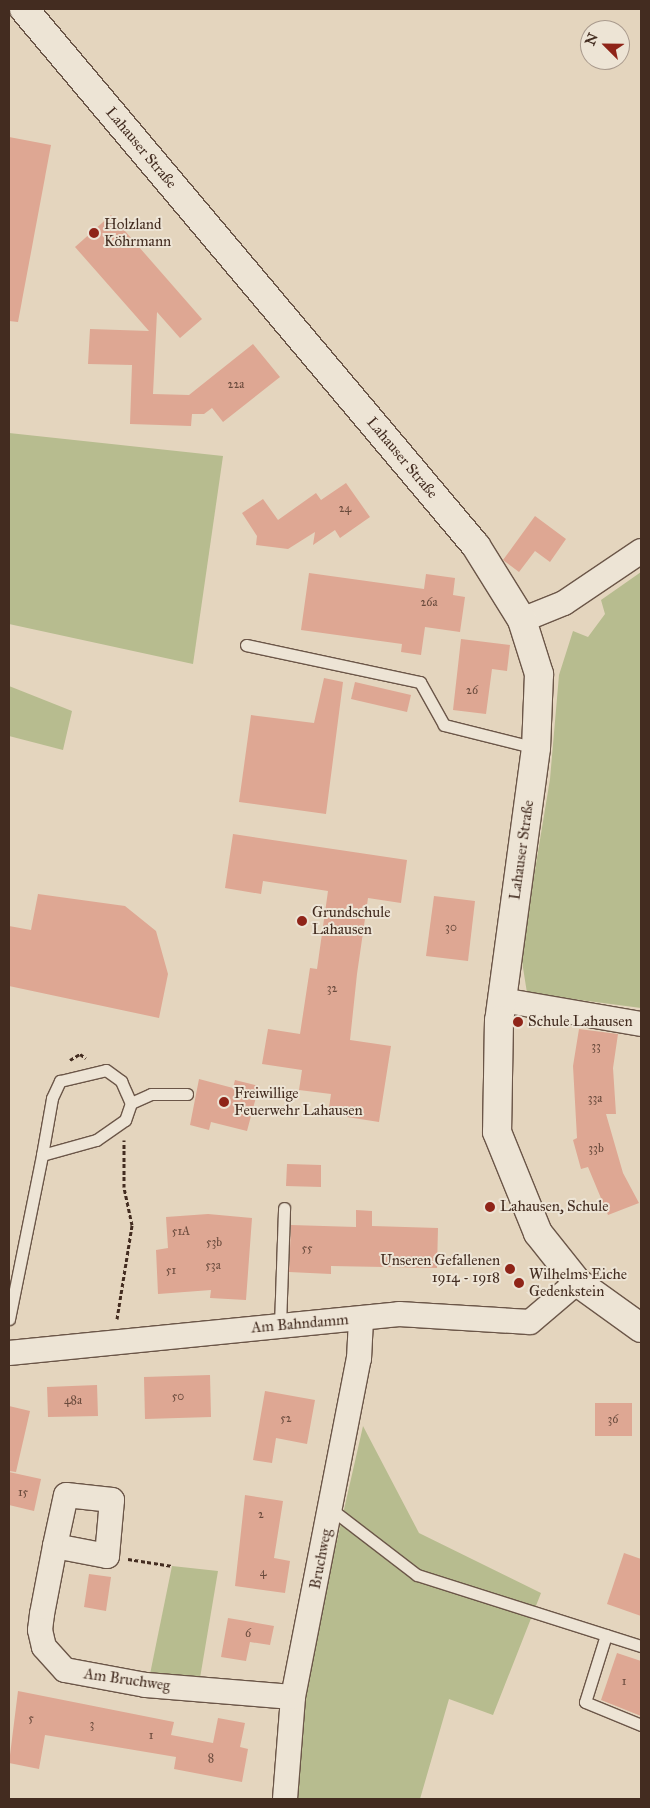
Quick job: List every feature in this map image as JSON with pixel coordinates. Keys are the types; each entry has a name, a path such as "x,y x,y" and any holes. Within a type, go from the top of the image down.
{"street":[{"name":"Lahauser Straße","path":"24,9 476,546 522,620 539,674 536,748 502,1000 497,1132 538,1233 577,1282 641,1328"},
{"path":"522,620 564,603 641,551"},
{"path":"502,1000 641,1024"},
{"name":"Am Bahndamm","path":"9,1353 280,1325 443,1314 530,1322 577,1282"},
{"name":"Bruchweg","path":"285,1799 293,1697 359,1359 361,1319"},
{"name":"Am Bruchweg","path":"107,1556 112,1500 66,1495 40,1630 44,1647 65,1670 146,1685 293,1697"},
{"path":"55,1546 107,1556"}],"lane":[{"path":"246,645 420,682 444,725 536,748"},
{"path":"9,1319 52,1098 60,1081 106,1070 121,1081 131,1103 125,1120 96,1140 42,1155"},
{"path":"131,1103 150,1094 187,1094"},
{"path":"280,1325 284,1208"},
{"path":"331,1509 417,1574 641,1646"},
{"path":"606,1635 585,1702 641,1725"}],"path":[{"path":"114,1342 132,1225 124,1187 125,1120"},
{"path":"107,1556 172,1566"}],"green space":[{"path":"9,433 223,456 193,664 9,624"},
{"path":"641,572 641,1008 527,993 521,955 550,779 559,675 573,631 588,637 605,614 601,600"},
{"path":"9,686 72,711 63,750 9,736"},
{"path":"363,1426 419,1533 541,1593 493,1715 449,1699 420,1799 296,1799 300,1703"},
{"path":"172,1566 218,1571 198,1690 148,1684"}],"building":[{"path":"9,137 51,145 18,322 9,321"},
{"path":"111,215 202,319 180,338 157,312 153,394 189,395 253,344 280,377 223,422 212,408 204,414 192,414 191,426 130,424 132,365 88,364 90,329 149,331 75,247"},
{"path":"346,483 370,517 340,538 335,530 313,545 315,532 288,549 256,545 257,536 242,513 263,499 278,520 316,493 321,500"},
{"path":"535,516 566,539 550,562 535,551 519,572 503,560"},
{"path":"309,573 424,589 426,574 455,578 453,595 465,597 460,632 425,627 421,655 401,652 402,644 301,630"},
{"path":"461,639 510,645 507,671 492,669 486,714 453,710"},
{"path":"324,678 343,682 326,814 239,802 251,715 314,723"},
{"path":"355,682 411,695 407,712 351,699"},
{"path":"233,834 407,860 401,903 368,898 357,974 350,1040 391,1046 379,1122 328,1114 331,1094 299,1090 302,1070 262,1064 268,1029 300,1034 310,968 317,969 328,891 263,881 261,894 225,888"},
{"path":"38,894 125,906 156,931 168,974 159,1018 9,986 9,926 31,930"},
{"path":"434,896 475,901 468,961 426,956"},
{"path":"579,1029 618,1034 613,1068 616,1114 606,1114 623,1173 639,1203 608,1215 588,1167 581,1169 573,1140 577,1138 573,1066"},
{"name":"Freiwillige Feuerwehr Lahausen","path":"199,1079 233,1088 235,1080 259,1086 247,1131 211,1122 209,1130 190,1125"},
{"path":"287,1164 321,1165 321,1187 286,1186"},
{"path":"356,1210 372,1211 372,1226 438,1228 437,1268 331,1266 331,1274 289,1272 291,1225 356,1227"},
{"path":"208,1214 252,1218 246,1300 210,1298 211,1290 158,1294 156,1250 168,1248 166,1217"},
{"path":"210,1375 211,1417 145,1419 144,1377"},
{"path":"97,1385 98,1416 48,1417 47,1387"},
{"path":"265,1391 315,1400 307,1444 276,1438 272,1463 253,1460"},
{"path":"595,1403 632,1403 632,1436 595,1436"},
{"path":"9,1406 30,1411 16,1472 9,1471"},
{"path":"9,1472 41,1479 34,1511 9,1505"},
{"path":"245,1495 283,1501 274,1558 290,1561 285,1593 235,1586"},
{"path":"624,1553 641,1559 641,1616 607,1604"},
{"path":"89,1574 111,1577 106,1611 84,1607"},
{"path":"228,1618 274,1626 270,1645 250,1642 246,1661 221,1657"},
{"path":"617,1653 641,1661 641,1716 601,1700"},
{"path":"18,1691 174,1722 171,1735 213,1743 218,1718 245,1723 240,1747 248,1749 242,1782 174,1769 176,1757 45,1735 39,1769 9,1763"}],"place":[{"name":"Holzland Köhrmann","path":"94,233"},
{"name":"Grundschule Lahausen","path":"302,921"},
{"name":"Schule Lahausen","path":"518,1022"},
{"name":"Freiwillige Feuerwehr Lahausen","path":"224,1102"},
{"name":"Lahausen, Schule","path":"490,1207"},
{"name":"Unseren Gefallenen 1914 - 1918","path":"510,1269"},
{"name":"Wilhelms Eiche Gedenkstein","path":"519,1283"}]}
